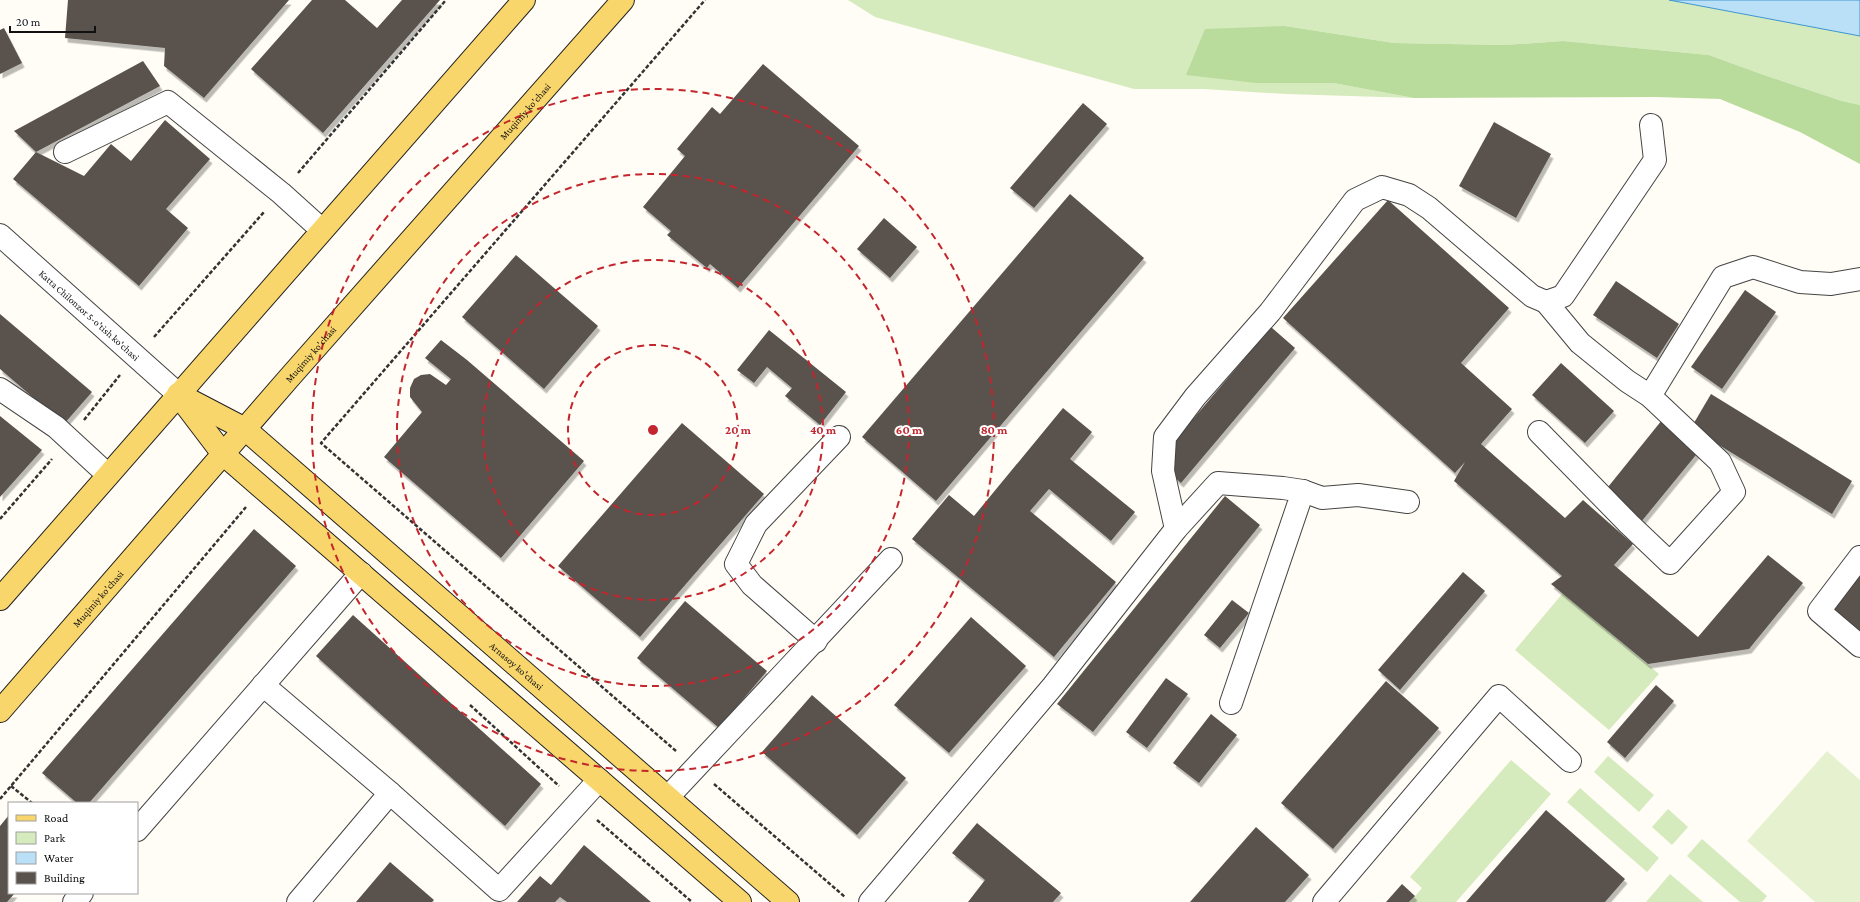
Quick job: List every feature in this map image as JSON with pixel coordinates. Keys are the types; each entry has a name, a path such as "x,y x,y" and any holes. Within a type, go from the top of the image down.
{"main road":[{"path":"0,599 524,0"},
{"name":"Muqimiy ko'chasi","path":"0,710 623,0"},
{"path":"178,394 224,454 599,780 730,899"},
{"name":"Arnasoy ko'chasi","path":"178,394 245,430 788,902"}],"street":[{"path":"65,152 168,102 280,193 322,230"},
{"path":"1546,302 1563,296 1655,160 1651,125"},
{"path":"1176,529 1164,471 1165,437 1195,397 1270,312 1355,200 1382,187 1409,195 1429,208 1532,296 1546,302 1580,343 1627,382 1650,396 1720,462 1734,492 1670,563 1629,524 1539,432"},
{"name":"Katta Chilonzor 5-o'tish ko'chasi","path":"0,236 178,394"},
{"path":"1650,396 1723,277 1753,267 1800,282 1831,284 1860,279"},
{"path":"0,389 56,427 108,475"},
{"path":"816,641 752,585 736,564 756,524 839,437"},
{"path":"870,902 1053,686 1176,529 1218,483 1283,488 1303,491 1322,498 1358,495 1408,502"},
{"path":"1231,703 1303,491"},
{"path":"1860,558 1819,611 1860,646"},
{"path":"668,797 816,641 891,559"},
{"path":"138,829 361,573"},
{"path":"263,685 390,792 499,890 599,780"},
{"path":"1324,902 1499,696 1570,761"},
{"path":"298,902 390,792"},
{"path":"74,902 81,894"}],"path":[{"path":"0,519 136,356 280,193 446,0"},
{"path":"705,0 321,443 850,902"},
{"path":"0,799 248,504"},
{"path":"11,786 31,802"}],"green space":[{"path":"848,0 1860,0 1860,105 1842,101 1709,55 1563,41 1504,45 1394,43 1285,26 1256,83 1333,83 1414,98 1286,94 1204,89 1134,89 875,17"},
{"path":"1285,26 1394,43 1504,45 1563,41 1709,55 1842,101 1860,105 1860,164 1800,132 1720,99 1656,97 1414,98 1333,83 1256,83 1186,75 1205,29"},
{"path":"1563,593 1659,674 1609,730 1515,650"},
{"path":"1827,751 1860,780 1860,902 1815,902 1747,841"},
{"path":"1608,756 1654,795 1639,812 1594,772"},
{"path":"1511,760 1551,794 1456,902 1410,902 1422,888 1410,877"},
{"path":"1580,788 1659,858 1647,872 1567,802"},
{"path":"1668,809 1688,827 1672,845 1652,827"},
{"path":"1702,839 1767,896 1762,902 1740,902 1687,856"},
{"path":"1670,874 1703,902 1646,902"}],"water":[{"path":"1669,0 1860,0 1860,36"}],"building":[{"path":"68,0 289,0 204,98 164,66 165,48 65,38"},
{"path":"312,0 345,0 377,28 402,0 440,0 323,133 251,69"},
{"path":"4,28 22,63 0,74 0,30"},
{"path":"143,61 160,86 36,152 14,131"},
{"path":"763,64 859,146 738,288 710,264 707,268 667,235 671,231 643,207 685,156 677,149 712,107 720,114"},
{"path":"1083,103 1107,124 1034,208 1010,188"},
{"path":"165,120 210,159 166,209 188,228 139,286 13,179 36,152 84,176 111,144 131,161"},
{"path":"1494,122 1551,154 1516,218 1459,186"},
{"path":"1070,194 1144,258 936,501 862,437"},
{"path":"1388,200 1509,308 1461,363 1512,409 1481,444 1565,518 1583,500 1633,544 1614,565 1698,637 1768,555 1803,583 1749,649 1648,664 1551,584 1562,576 1454,481 1465,462 1455,473 1283,318"},
{"path":"884,218 917,247 890,278 857,249"},
{"path":"516,255 598,326 544,389 462,317"},
{"path":"1616,281 1679,324 1657,358 1593,315"},
{"path":"1745,290 1776,312 1722,389 1691,367"},
{"path":"0,314 92,392 64,424 0,369"},
{"path":"1271,327 1295,348 1181,483 1166,470 1171,445"},
{"path":"769,330 846,392 820,425 785,396 792,388 767,367 754,383 737,370"},
{"path":"441,340 467,360 584,461 501,558 384,457 422,412 410,397 410,388 414,379 421,375 430,374 446,385 451,379 425,358"},
{"path":"1561,363 1614,411 1585,443 1532,395"},
{"path":"1711,394 1852,481 1832,514 1691,428"},
{"path":"1063,408 1092,432 1070,459 1135,512 1111,541 1049,489 1030,511 1116,582 1054,657 912,539 949,495 974,516"},
{"path":"0,416 42,450 0,497"},
{"path":"1662,420 1700,450 1641,522 1604,492"},
{"path":"682,423 764,494 640,637 558,566"},
{"path":"1225,496 1260,525 1093,732 1057,704"},
{"path":"254,529 296,566 90,802 76,802 42,773"},
{"path":"1860,570 1860,637 1827,610"},
{"path":"1463,572 1485,591 1400,690 1378,670"},
{"path":"1232,600 1249,613 1220,648 1204,635"},
{"path":"685,601 767,671 719,728 637,658"},
{"path":"353,615 541,784 505,826 316,656"},
{"path":"971,617 1026,666 949,753 894,705"},
{"path":"1166,678 1188,694 1147,748 1126,732"},
{"path":"1386,681 1439,728 1333,849 1281,803"},
{"path":"1656,685 1674,701 1625,758 1607,742"},
{"path":"812,695 906,778 857,835 762,752"},
{"path":"1211,714 1237,735 1199,783 1173,763"},
{"path":"1546,810 1625,879 1605,902 1466,902"},
{"path":"8,816 8,894 14,894 7,902 0,902 0,826"},
{"path":"977,823 1061,893 1053,902 968,902 985,880 952,853"},
{"path":"1256,827 1309,875 1285,902 1190,902"},
{"path":"584,845 651,902 567,902 560,897 555,902 517,902 540,876 551,885"},
{"path":"390,862 434,900 432,902 356,902"},
{"path":"1402,884 1415,896 1409,902 1386,902"}]}
